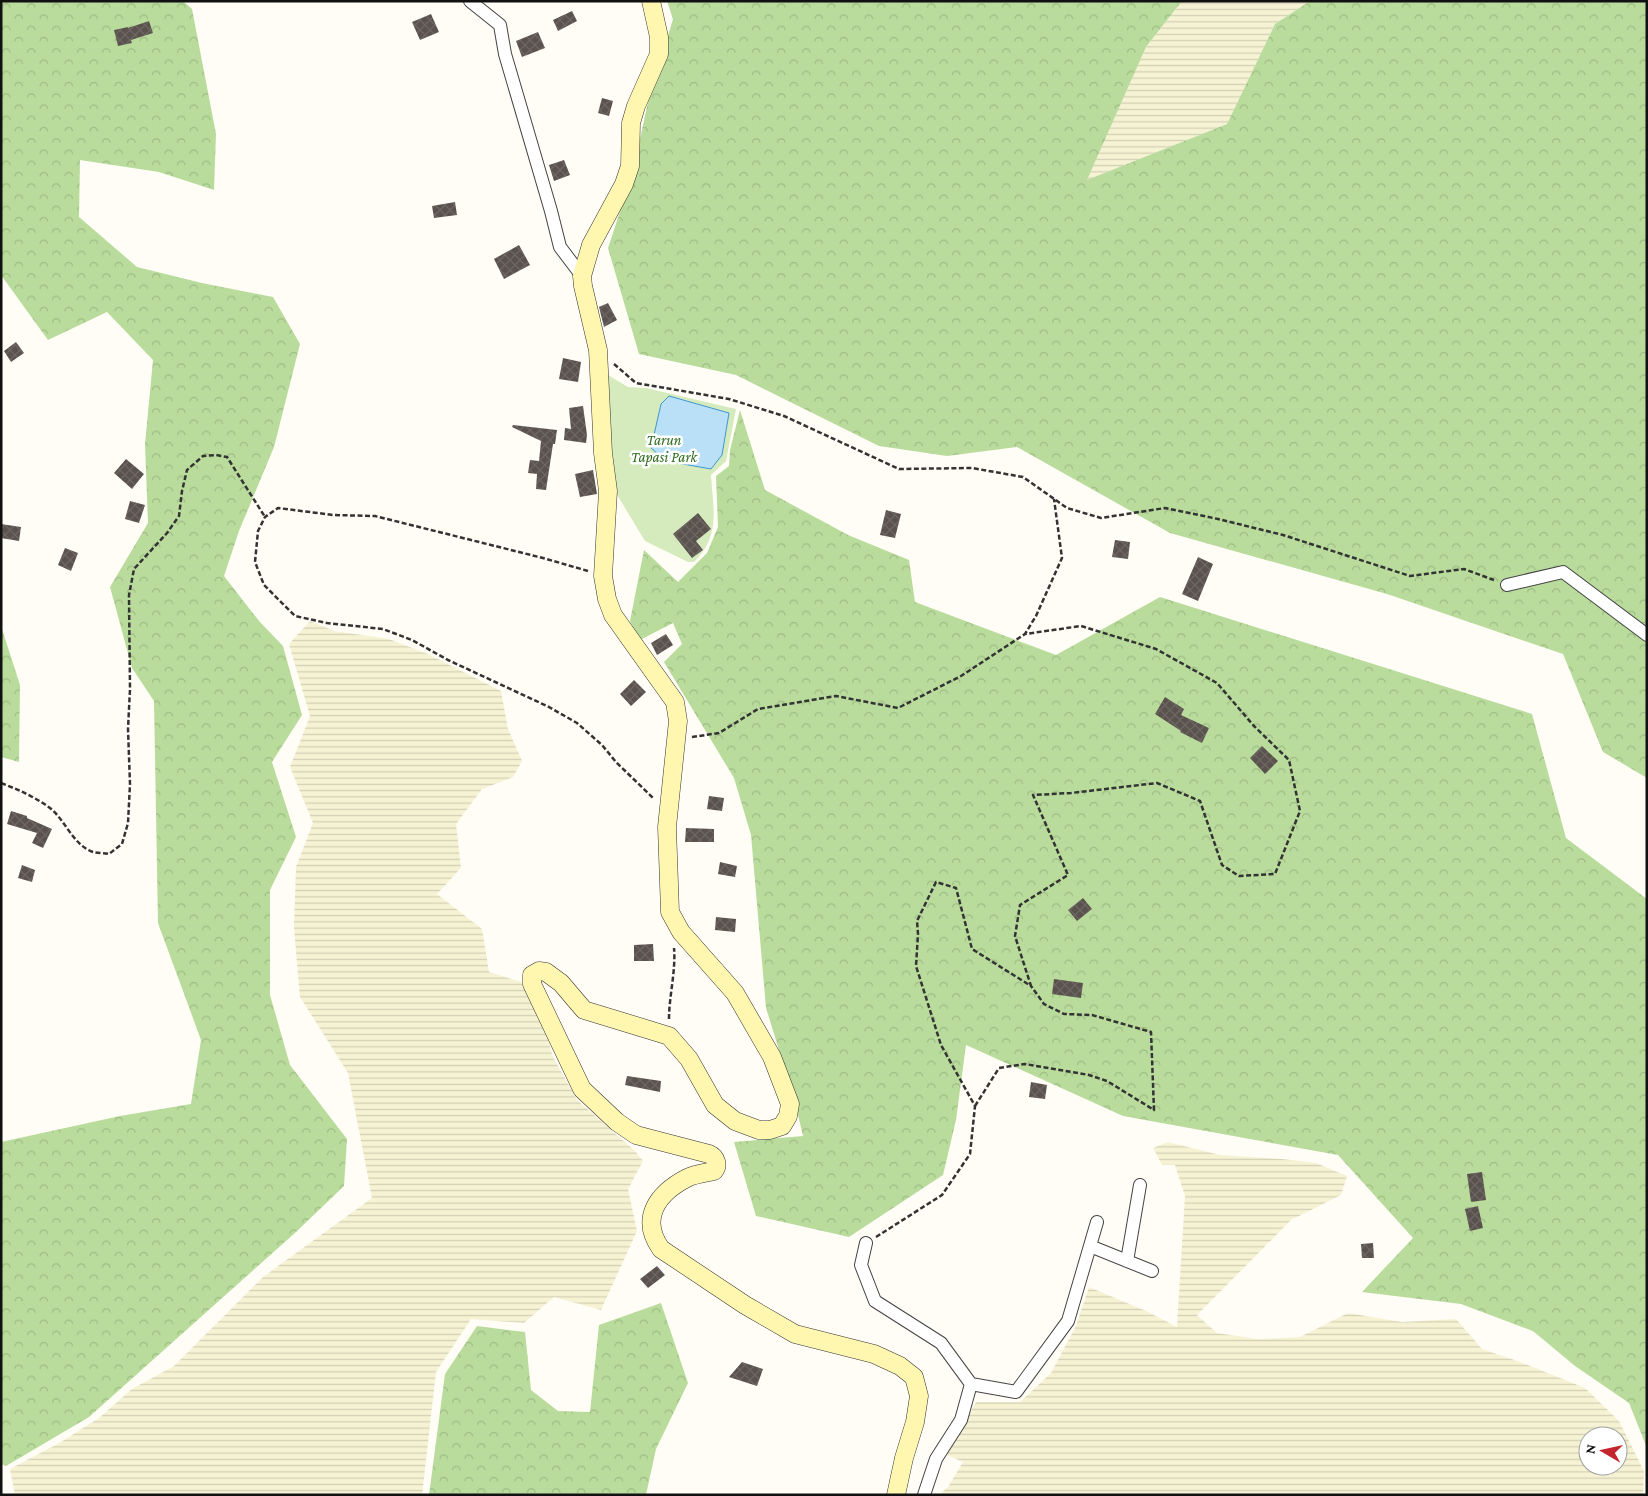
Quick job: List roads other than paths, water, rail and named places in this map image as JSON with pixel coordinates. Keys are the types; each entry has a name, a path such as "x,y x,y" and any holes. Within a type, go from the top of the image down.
{"main road":[{"path":"651,1 659,38 658,54 636,106 632,123 630,166 624,184 591,245 582,276 582,286 598,350 603,453 608,491 603,576 607,599 613,615 675,702 678,721 667,827 670,912 681,932 735,993 772,1057 790,1104 788,1116 782,1126 770,1130 759,1130 734,1122 715,1105 689,1059 669,1036 584,1010 561,983 546,972 539,971 532,975 532,984 582,1089 617,1122 636,1135 709,1154 716,1160 717,1164 714,1172 688,1177 660,1197 652,1212 651,1226 655,1240 661,1248 746,1305 796,1334 874,1354 900,1366 914,1378 920,1396 896,1495"}],"street":[{"path":"470,1 500,25 505,54 560,247 582,276"},
{"path":"1507,585 1563,572 1647,635"},
{"path":"1127,1261 1140,1185"},
{"path":"866,1243 861,1266 875,1301 940,1343 971,1384 1016,1392 1068,1321 1097,1222"},
{"path":"1090,1246 1152,1271"},
{"path":"924,1495 936,1459 961,1420 971,1384"}],"water":[{"path":"669,396 729,413 722,455 711,469 666,461 651,448 661,404"}],"park label":[{"name":"Tarun Tapasi Park","path":"664,448"}]}
